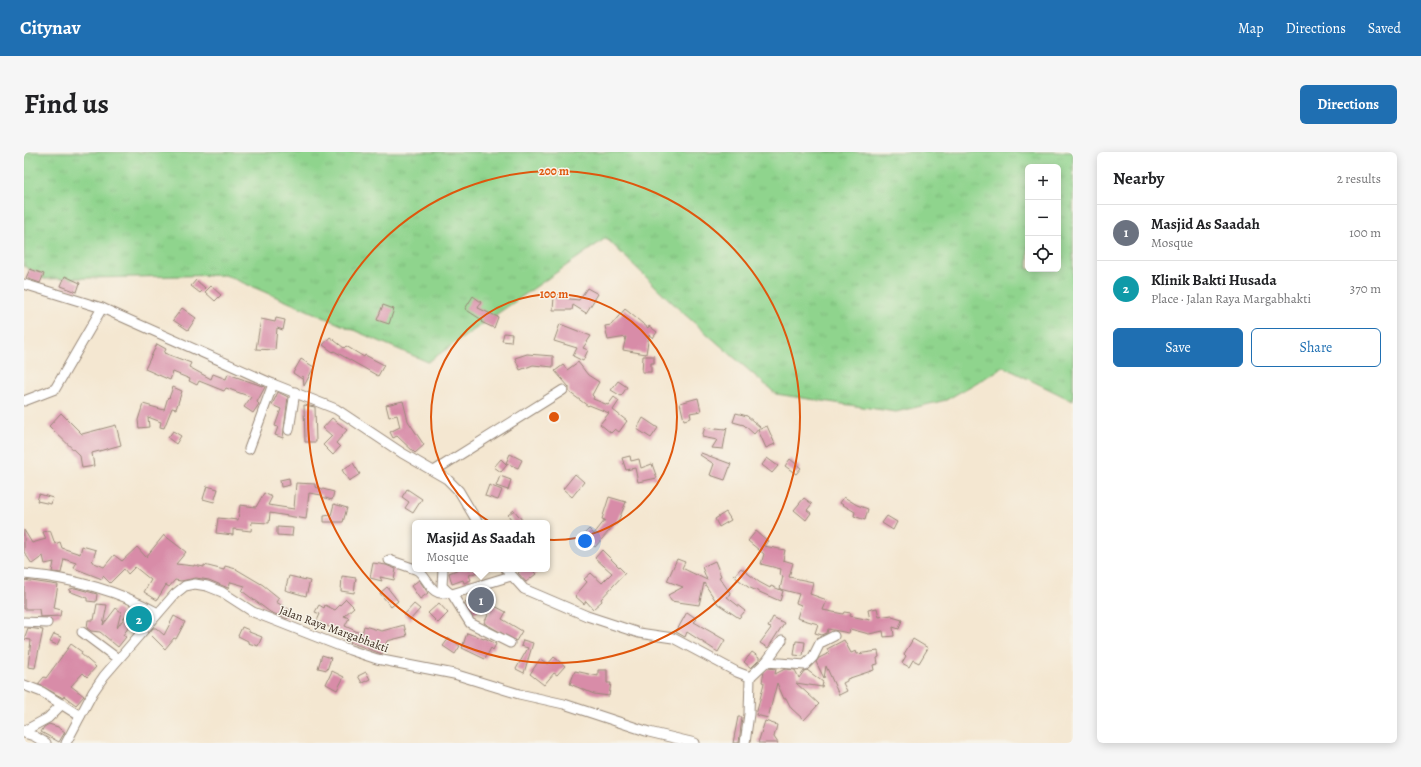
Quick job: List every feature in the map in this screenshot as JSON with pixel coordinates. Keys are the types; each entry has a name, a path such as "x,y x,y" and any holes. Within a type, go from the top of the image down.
{"street":[{"path":"24,284 102,308 273,384 336,409 402,453 447,479 459,492 476,520"},
{"path":"24,400 55,389 102,308"},
{"path":"249,448 273,384"},
{"path":"434,471 563,390"},
{"path":"289,430 295,392"},
{"path":"389,560 412,568"},
{"path":"420,572 424,575 435,592 443,594 509,573 524,589 570,609 639,633 673,638 737,672 750,677"},
{"path":"443,572 441,582 470,623 510,643"},
{"path":"24,574 62,578 82,583 134,601 158,613"},
{"name":"Jalan Raya Margabhakti","path":"66,743 93,692 118,659 158,613 185,586 195,584 207,586 222,592 253,612 371,657 454,674 519,694 564,704 649,732 695,743"},
{"path":"24,622 47,623"},
{"path":"82,632 118,659"},
{"path":"766,662 805,665 813,657 820,643 834,636"},
{"path":"745,743 749,714 750,677 766,662 782,640"},
{"path":"24,685 42,692 80,716"},
{"path":"24,732 48,718 62,704"},
{"path":"24,732 46,743"}],"green space":[{"path":"24,152 294,152 299,154 306,152 1073,152 1073,401 1004,367 946,400 896,412 776,394 682,312 606,238 428,362 225,275 44,279 24,266"}],"building":[{"path":"30,269 44,274 40,283 26,278"},
{"path":"65,276 80,283 77,292 61,286"},
{"path":"196,280 205,288 200,293 191,286"},
{"path":"211,286 221,295 215,301 205,292"},
{"path":"587,288 598,294 586,313 573,305 572,310 553,310 554,297 579,300"},
{"path":"473,296 481,302 478,308 498,317 494,328 481,322 482,320 465,309"},
{"path":"383,305 394,309 389,324 377,320"},
{"path":"182,308 196,318 188,330 173,320"},
{"path":"625,309 648,328 649,326 657,332 653,338 649,335 646,354 623,350 626,337 608,340 605,326 611,325"},
{"path":"276,318 285,320 283,330 277,328 275,350 256,349 261,319 275,322"},
{"path":"560,324 591,336 583,348 588,350 583,361 573,356 577,348 554,341"},
{"path":"504,333 512,334 511,342 502,341"},
{"path":"330,337 344,348 346,346 364,357 365,355 384,365 378,376 323,345"},
{"path":"157,344 166,349 164,353 191,363 189,367 211,379 213,374 226,379 228,374 265,387 257,402 259,404 253,413 244,407 251,397 226,388 224,391 199,381 197,385 189,381 190,379 173,372 170,380 145,369"},
{"path":"527,354 553,356 553,367 533,365 520,370 515,358"},
{"path":"643,356 654,356 654,363 651,363 651,372 642,372"},
{"path":"301,359 314,367 304,386 303,376 302,379 293,373"},
{"path":"578,362 588,375 599,382 592,395 594,397 593,399 608,405 614,397 619,401 613,410 627,421 619,432 615,429 611,433 600,424 609,413 589,405 588,406 569,392 569,387 555,371 563,365 567,370"},
{"path":"618,381 627,387 621,396 611,390"},
{"path":"173,387 182,391 176,409 172,408 164,428 160,427 161,422 148,417 149,427 139,428 138,420 143,404 164,410"},
{"path":"278,392 288,397 283,438 275,435 278,427 275,426 281,409 272,405"},
{"path":"698,398 701,411 690,413 691,418 684,420 680,403"},
{"path":"403,401 408,421 424,445 415,453 397,436 393,438 390,432 400,427 397,415 389,417 386,405"},
{"path":"304,405 315,407 316,442 305,442"},
{"path":"61,413 82,434 116,425 121,445 92,453 94,466 82,468 80,456 49,426"},
{"path":"736,413 747,416 760,427 754,434 744,425 733,422"},
{"path":"332,418 347,430 336,443 340,447 333,455 323,445 332,436 323,428"},
{"path":"643,418 658,428 651,438 637,429"},
{"path":"767,426 775,444 766,448 758,430"},
{"path":"705,427 725,429 727,427 723,449 712,448 717,440 702,437"},
{"path":"173,431 181,436 176,444 168,438"},
{"path":"701,453 731,464 725,480 710,475 714,464 700,455"},
{"path":"510,454 522,460 518,468 506,463"},
{"path":"630,456 631,461 639,459 641,468 652,464 657,478 638,482 635,468 626,470 622,458"},
{"path":"767,458 778,466 772,473 762,465"},
{"path":"501,459 507,465 501,472 494,467"},
{"path":"790,459 801,468 796,474 785,466"},
{"path":"353,463 360,474 349,481 342,470"},
{"path":"575,474 584,482 572,497 563,489"},
{"path":"500,476 511,480 508,490 496,486"},
{"path":"289,478 290,485 281,487 280,480"},
{"path":"296,483 315,484 315,487 334,492 332,500 322,497 322,495 309,493 306,519 270,513 269,523 252,522 251,531 233,529 233,535 216,533 218,518 238,520 240,505 256,507 264,493 272,497 268,505 294,509"},
{"path":"489,485 502,490 498,500 485,496"},
{"path":"207,486 218,489 214,502 203,499"},
{"path":"407,489 422,499 413,513 405,508 409,502 402,497"},
{"path":"39,494 53,498 51,504 37,501"},
{"path":"609,497 626,502 617,524 615,524 595,547 582,536 589,529 594,534 605,520 602,519"},
{"path":"844,497 857,505 868,509 865,520 854,516 855,512 840,503"},
{"path":"804,498 812,504 807,510 811,513 806,520 794,510"},
{"path":"334,504 347,508 343,522 324,522 324,516 331,515"},
{"path":"514,510 522,520 512,520 508,515"},
{"path":"726,512 731,520 719,527 715,519"},
{"path":"887,516 897,522 893,530 882,523"},
{"path":"277,527 293,528 292,536 277,535"},
{"path":"24,530 32,543 46,539 43,532 50,530 55,544 60,542 62,548 80,554 82,546 96,550 92,562 104,567 114,555 122,561 137,547 146,557 164,535 186,552 176,564 204,567 204,565 224,570 225,566 236,569 263,585 279,598 276,602 292,611 287,619 270,612 242,591 245,586 231,582 228,588 209,580 196,578 181,581 175,580 169,587 166,585 157,600 144,592 151,580 135,567 128,574 124,569 110,583 103,576 102,579 74,568 76,563 64,559 61,573 52,572 54,562 45,564 43,556 32,564 24,552"},
{"path":"756,531 768,541 764,546 785,550 783,560 793,563 789,577 813,582 810,594 827,600 823,610 843,614 844,612 851,613 850,616 870,620 868,610 877,608 879,617 892,615 892,617 902,620 899,629 893,627 894,636 884,637 883,631 869,634 850,629 849,633 828,629 827,633 822,635 815,633 818,624 797,618 801,605 796,603 799,594 780,589 783,576 780,575 781,569 761,564 764,554 748,541"},
{"path":"602,550 625,573 601,599 602,601 593,609 586,601 584,604 575,596 587,582 584,579 591,573 602,583 612,573 595,558"},
{"path":"677,559 685,562 682,568 707,580 702,567 715,561 721,576 719,577 731,594 727,597 745,611 739,618 718,604 704,583 699,605 671,601 668,595 683,587 667,581"},
{"path":"373,563 386,565 396,569 394,580 380,577 382,581 370,578"},
{"path":"741,568 759,582 770,588 771,586 783,591 780,601 748,587 734,576"},
{"path":"478,572 469,575 471,580 464,583 463,580 452,584 449,573"},
{"path":"534,572 536,574 526,582 518,573"},
{"path":"289,576 310,581 306,596 285,590"},
{"path":"342,576 356,578 354,593 341,591"},
{"path":"24,580 58,585 54,608 61,610 60,616 40,617 39,609 24,609"},
{"path":"419,580 428,593 420,599 411,586"},
{"path":"387,587 398,601 391,607 380,593"},
{"path":"75,588 97,594 96,602 87,601 87,598 69,591 70,589"},
{"path":"489,589 496,598 474,614 465,602 478,592"},
{"path":"346,599 354,607 344,616 349,618 345,626 362,634 364,626 382,631 404,625 407,636 387,641 382,654 341,639 343,634 317,621 320,614 315,612 319,605 324,608 325,605 335,610"},
{"path":"439,603 448,613 438,623 428,613"},
{"path":"97,604 107,605 103,625 116,608 121,612 117,628 132,607 148,615 140,624 134,620 123,635 126,637 118,647 100,632 91,631 87,628 88,620 94,620"},
{"path":"414,604 420,609 410,620 404,615"},
{"path":"493,605 506,612 502,619 522,631 516,641 484,623"},
{"path":"687,612 697,619 694,622 725,640 718,652 687,632 685,637 676,632"},
{"path":"174,616 185,622 176,639 174,638 165,649 149,633 153,628 156,628 164,635"},
{"path":"773,617 784,623 768,648 760,643 771,628 768,627"},
{"path":"242,627 249,630 249,632 262,637 258,646 248,643 248,641 238,636"},
{"path":"28,628 43,630 35,668 28,667 31,640 24,639"},
{"path":"467,633 484,639 485,638 496,644 493,650 491,648 485,659 462,648"},
{"path":"54,634 61,637 57,645 50,642"},
{"path":"449,638 460,646 455,654 443,646"},
{"path":"913,639 928,648 919,663 913,660 909,667 902,663 906,656 904,654"},
{"path":"523,640 533,643 524,673 516,669 528,648 521,646"},
{"path":"844,640 851,653 856,651 857,654 878,651 879,657 877,658 878,664 873,665 874,670 847,679 847,681 843,683 847,691 839,695 826,666 824,678 816,662 819,658 829,653 827,649"},
{"path":"796,641 805,642 803,656 794,655"},
{"path":"71,644 82,652 81,654 96,667 87,677 83,673 71,686 84,696 76,705 64,696 63,698 38,684 44,677 46,678"},
{"path":"752,652 759,657 759,660 751,668 744,662"},
{"path":"322,655 331,658 327,670 318,668"},
{"path":"554,657 565,666 557,675 554,673 544,685 530,674 540,659 548,664"},
{"path":"768,668 776,669 775,674 785,669 795,670 799,678 804,671 807,670 823,682 822,687 796,683 819,704 804,720 791,708 786,698 784,699 777,683 768,718 756,715 764,683 762,682 764,672"},
{"path":"598,670 607,670 607,683 611,683 609,696 594,694 570,684 575,671 598,676"},
{"path":"332,671 344,677 337,690 326,684"},
{"path":"366,672 370,679 362,683 358,676"},
{"path":"738,717 742,717 739,743 733,743"},
{"path":"765,721 777,725 774,737 778,743 758,743"},
{"path":"49,724 58,727 65,732 59,742 41,732 44,727"}],"place":[{"name":"Masjid As Saadah","path":"481,600"},
{"name":"Klinik Bakti Husada","path":"139,619"}]}
